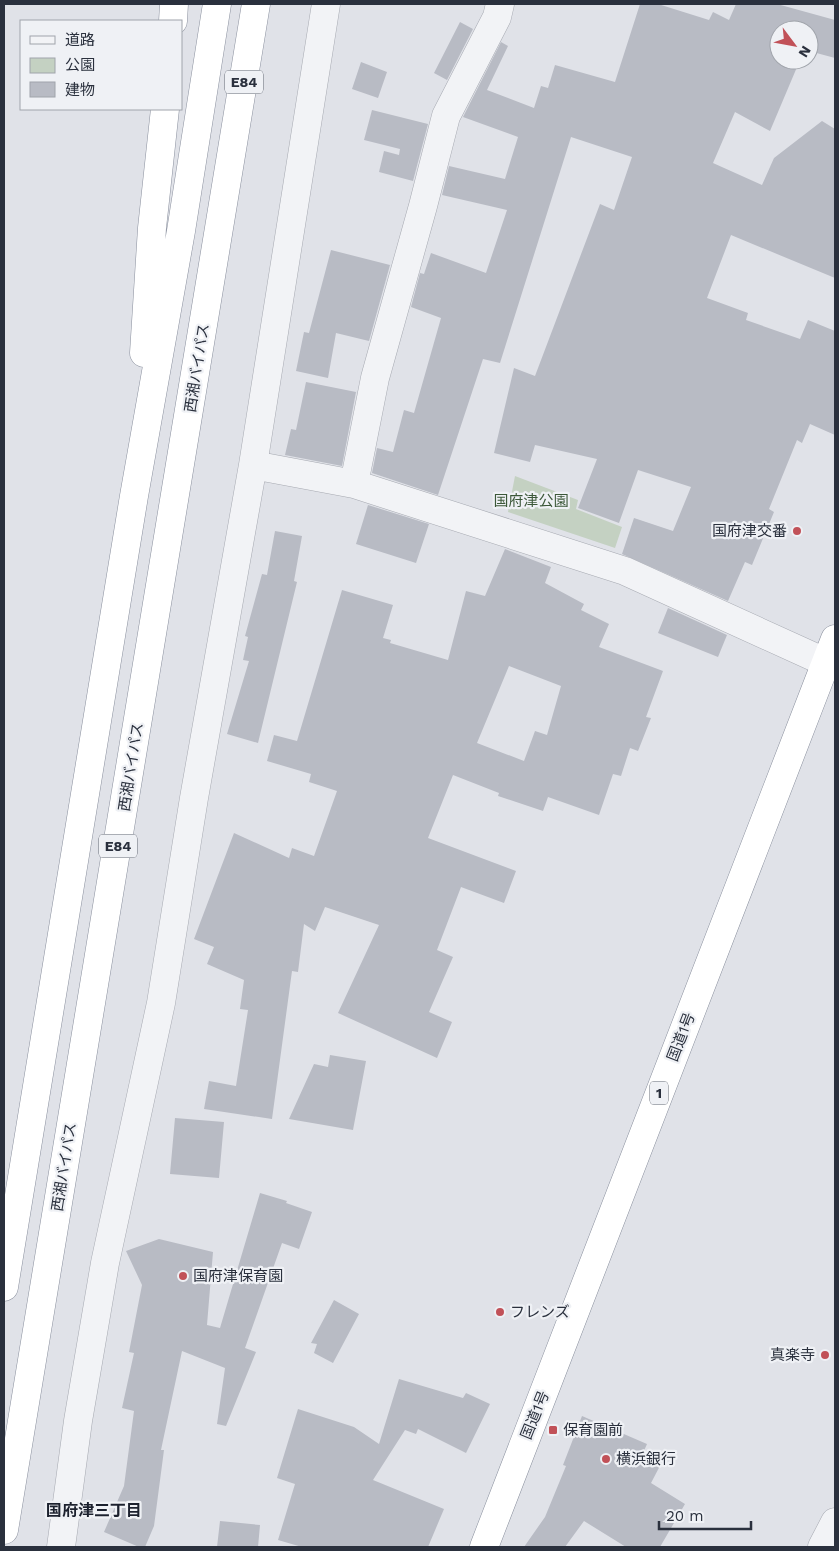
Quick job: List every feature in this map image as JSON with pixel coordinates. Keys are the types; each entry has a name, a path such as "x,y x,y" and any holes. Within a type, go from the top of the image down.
{"highway":[{"path":"173,20 174,4"},
{"name":"E84","path":"4,1287 217,4"},
{"name":"西湘バイパス","path":"4,1530 256,4"},
{"path":"231,161 270,4"},
{"path":"134,496 152,228 165,110"},
{"name":"国道1号","path":"484,1547 698,990 784,775 830,650"}],"street":[{"path":"60,1547 78,1421 105,1263 161,1003 194,798 253,465 326,4"},
{"path":"354,484 375,378 446,116 497,17 500,4"},
{"path":"253,465 354,484 625,571 830,650"},
{"path":"822,1547 835,1522"}],"green space":[{"name":"国府津公園","path":"515,476 578,500 576,509 622,527 615,548 508,512"}],"building":[{"path":"640,4 658,4 709,20 713,12 729,20 736,4 777,4 835,20 835,58 819,54 819,20 769,20 769,70 796,70 770,131 735,112 713,163 762,185 774,158 822,121 835,129 835,278 731,235 707,298 748,313 746,320 800,339 808,320 835,331 835,435 810,424 802,443 797,440 769,509 774,512 752,565 745,562 728,601 622,554 634,518 673,531 691,487 638,470 619,523 578,508 597,459 535,445 530,462 494,453 514,368 535,376 600,204 614,210 632,157 571,137 500,363 483,359 438,495 372,473 377,448 393,452 404,410 414,413 441,318 411,307 420,273 424,274 431,253 486,273 507,210 442,195 449,166 505,179 518,137 463,117 501,42 508,46 487,90 534,108 541,86 548,88 555,65 615,82"},
{"path":"460,22 473,29 447,80 434,73"},
{"path":"361,62 387,72 378,98 352,89"},
{"path":"372,110 428,124 413,181 379,172 384,151 399,155 400,149 364,140"},
{"path":"331,250 390,265 369,341 336,333 328,378 296,371 304,332 309,333"},
{"path":"306,382 356,392 342,466 285,455 291,429 296,430"},
{"path":"368,505 429,524 416,563 356,544"},
{"path":"275,531 302,536 294,581 297,582 258,743 227,734 249,661 243,660 248,637 245,636 262,574 267,575"},
{"path":"505,549 551,567 545,583 584,604 581,610 609,624 599,647 663,671 646,717 651,718 638,751 630,748 621,776 613,774 599,815 548,797 543,811 498,796 499,793 453,775 428,838 516,871 504,903 461,887 437,950 453,957 429,1012 452,1022 437,1058 338,1013 379,925 325,907 315,931 304,924 298,972 292,971 272,1119 204,1109 209,1081 236,1086 248,1010 240,1009 244,980 207,964 214,947 194,939 234,833 289,858 292,848 314,856 337,791 309,782 311,774 267,761 274,735 297,741 342,590 393,605 383,638 391,640 390,643 448,660 466,591 485,596","holes":["509,666 561,686 547,735 535,731 524,761 477,743"]},
{"path":"668,608 727,635 718,657 658,633"},
{"path":"330,1055 366,1061 353,1130 289,1119 314,1064 328,1067"},
{"path":"175,1118 224,1122 219,1178 170,1174"},
{"path":"260,1193 287,1201 286,1203 312,1212 299,1249 282,1243 245,1348 256,1352 226,1426 217,1424 225,1368 182,1351 161,1450 164,1450 154,1526 145,1547 139,1547 104,1532 124,1486 134,1411 122,1408 134,1353 129,1352 142,1285 126,1251 159,1239 213,1252 207,1325 220,1328"},
{"path":"334,1300 359,1314 333,1363 314,1353 317,1344 311,1343"},
{"path":"399,1379 463,1398 466,1393 490,1404 466,1453 418,1429 416,1434 405,1430 373,1480 444,1509 428,1547 302,1547 278,1540 295,1484 277,1478 298,1409 354,1427 379,1444"},
{"path":"582,1416 647,1444 643,1453 662,1462 651,1483 685,1504 660,1547 626,1547 584,1521 565,1547 524,1547 545,1517 566,1466 563,1465"},
{"path":"220,1521 260,1525 258,1547 217,1547"}],"place":[{"name":"国府津交番","path":"797,531"},
{"name":"国府津保育園","path":"183,1276"},
{"name":"フレンズ","path":"500,1312"},
{"name":"真楽寺","path":"825,1355"},
{"name":"保育園前","path":"553,1430"},
{"name":"横浜銀行","path":"606,1459"}],"district":[{"name":"国府津三丁目","path":"94,1510"}]}
